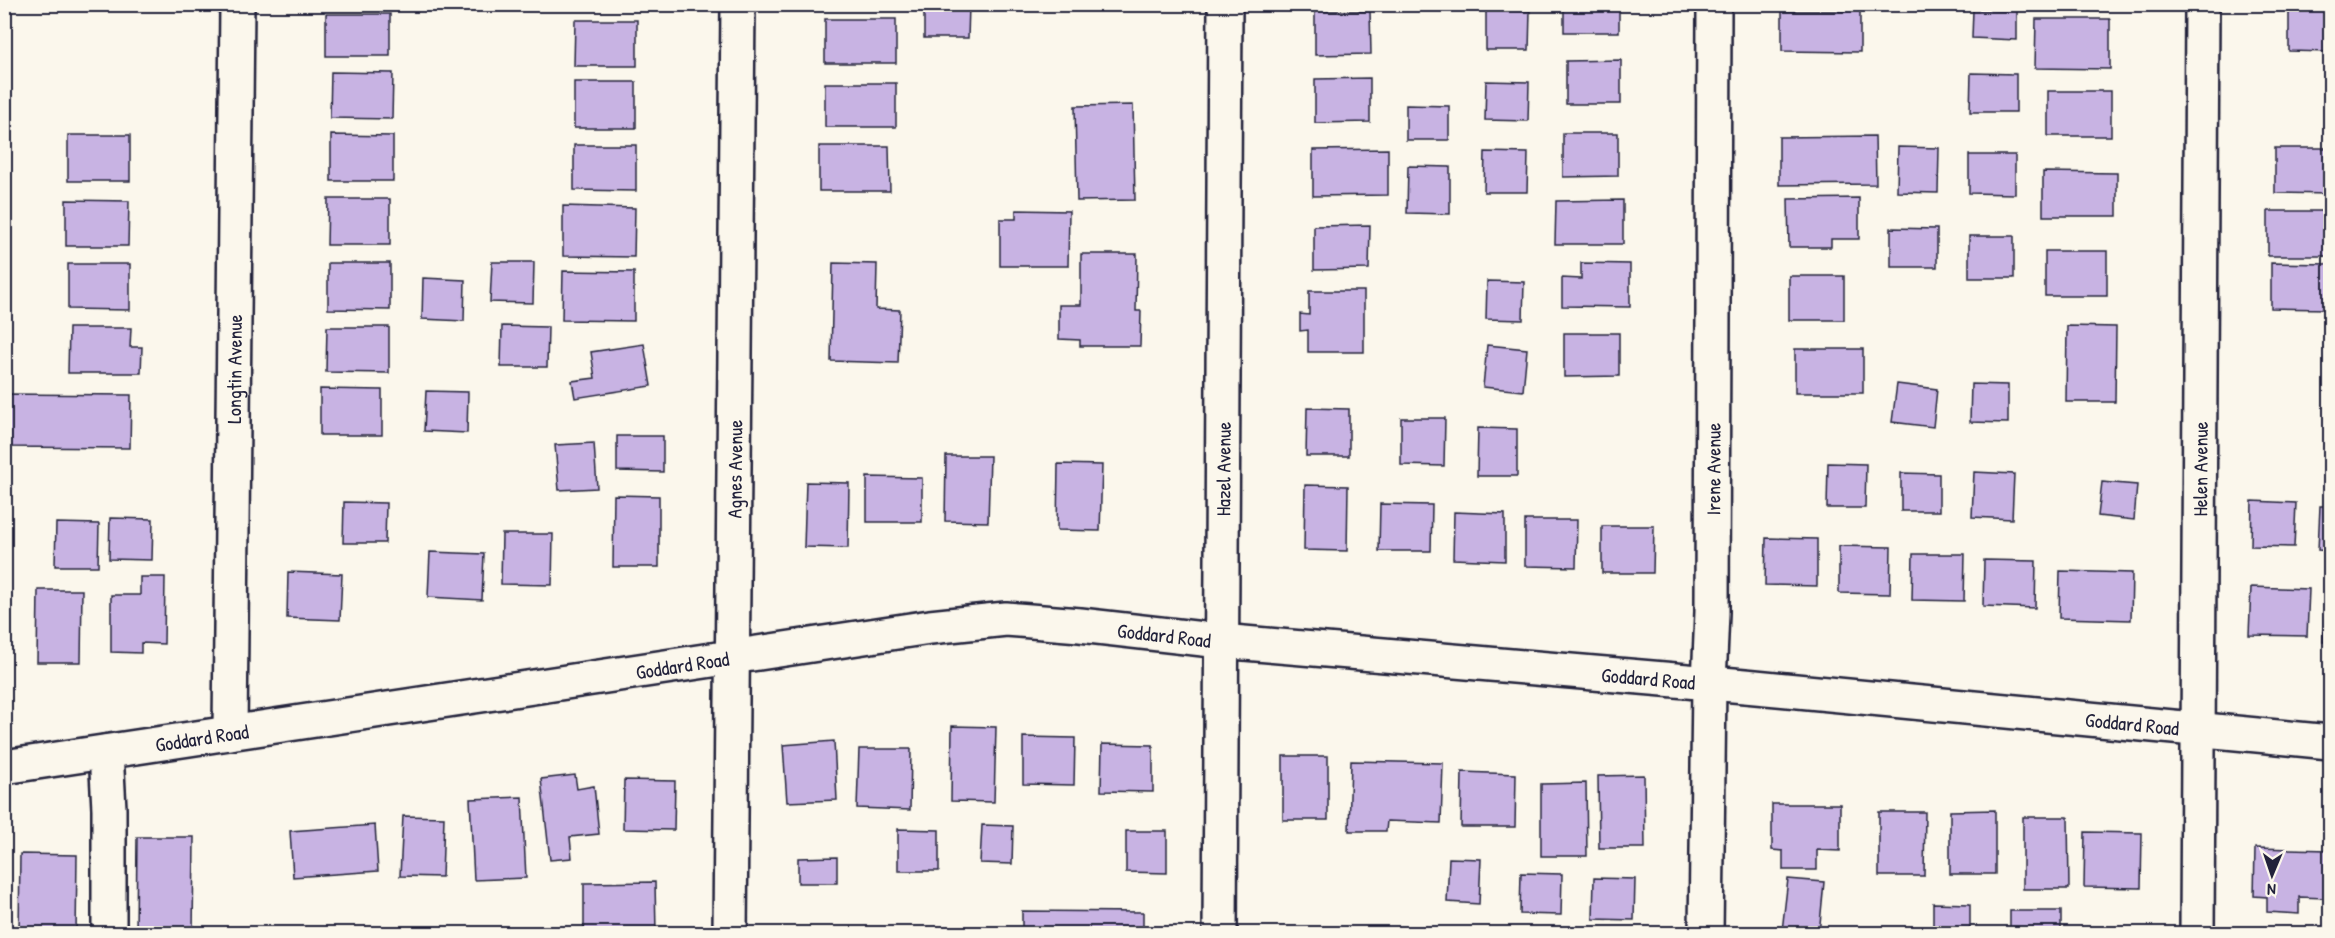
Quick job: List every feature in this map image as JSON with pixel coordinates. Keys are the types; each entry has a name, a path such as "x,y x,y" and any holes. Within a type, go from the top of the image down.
{"street":[{"name":"Longtin Avenue","path":"230,733 237,4"},
{"name":"Agnes Avenue","path":"730,933 738,4"},
{"name":"Hazel Avenue","path":"1220,933 1225,4"},
{"name":"Irene Avenue","path":"1706,933 1708,683 1712,612 1714,4"},
{"name":"Helen Avenue","path":"2196,933 2202,4"},
{"name":"Goddard Road","path":"4,767 930,627 1006,619 1221,641 1708,683 2331,742"},
{"path":"106,752 109,809 109,933"}],"building":[{"path":"37,4 122,4 122,8"},
{"path":"1564,4 1619,4 1619,32 1564,32"},
{"path":"924,5 969,5 968,38 924,38"},
{"path":"2289,6 2330,6 2330,52 2289,51"},
{"path":"1486,10 1530,11 1529,50 1486,50"},
{"path":"1973,10 2017,11 2017,40 1972,38"},
{"path":"1315,11 1370,11 1371,54 1315,55"},
{"path":"1782,11 1860,11 1860,52 1782,51"},
{"path":"326,14 390,14 390,56 326,56"},
{"path":"825,19 896,19 896,63 825,63"},
{"path":"2036,19 2110,19 2110,69 2035,68"},
{"path":"575,20 637,20 637,66 574,66"},
{"path":"1621,60 1621,104 1566,104 1566,61"},
{"path":"331,72 393,73 392,119 330,118"},
{"path":"1971,73 2016,74 2016,112 1970,112"},
{"path":"1370,78 1370,122 1315,123 1315,79"},
{"path":"1486,81 1529,82 1528,121 1485,120"},
{"path":"574,82 636,82 636,128 574,128"},
{"path":"825,83 896,83 896,127 825,127"},
{"path":"2048,91 2111,91 2111,136 2048,136"},
{"path":"1133,105 1135,200 1077,201 1075,106"},
{"path":"1406,105 1449,106 1449,140 1406,140"},
{"path":"1563,133 1618,133 1618,176 1563,177"},
{"path":"68,135 130,135 130,181 68,181"},
{"path":"331,135 393,136 393,181 331,181"},
{"path":"1875,136 1876,184 1779,185 1779,137"},
{"path":"574,145 636,145 636,191 574,190"},
{"path":"819,146 889,146 890,191 819,191"},
{"path":"1898,147 1939,148 1938,193 1897,192"},
{"path":"2275,148 2330,148 2330,194 2275,193"},
{"path":"1388,149 1388,195 1313,196 1313,150"},
{"path":"1485,152 1528,153 1527,192 1484,192"},
{"path":"1969,155 2015,155 2015,194 1969,193"},
{"path":"1408,166 1450,167 1450,214 1407,213"},
{"path":"2043,172 2117,173 2117,216 2043,216"},
{"path":"1859,198 1859,239 1831,239 1831,247 1789,247 1788,199"},
{"path":"328,199 390,199 390,245 327,245"},
{"path":"66,200 129,201 128,246 66,246"},
{"path":"1623,200 1623,244 1555,244 1556,201"},
{"path":"563,206 635,208 634,257 563,256"},
{"path":"1016,210 1069,211 1068,266 1000,266 1000,219 1016,219"},
{"path":"2268,211 2330,211 2330,256 2268,256"},
{"path":"1370,225 1369,269 1314,270 1314,226"},
{"path":"1891,228 1937,229 1937,267 1891,267"},
{"path":"1969,236 2014,236 2014,278 1969,278"},
{"path":"2045,251 2107,251 2107,296 2045,296"},
{"path":"1081,254 1137,254 1136,311 1141,311 1140,346 1080,346 1080,340 1059,339 1059,305 1081,305"},
{"path":"492,262 534,262 533,303 490,302"},
{"path":"328,263 390,263 390,310 328,309"},
{"path":"833,263 877,264 876,309 900,310 898,363 831,361"},
{"path":"1581,263 1630,264 1630,307 1562,306 1562,278 1581,279"},
{"path":"2271,263 2330,264 2330,309 2271,308"},
{"path":"68,264 130,264 130,310 68,309"},
{"path":"563,271 634,272 634,321 562,320"},
{"path":"1789,276 1844,276 1844,320 1789,320"},
{"path":"423,278 465,280 464,321 422,319"},
{"path":"1487,281 1524,282 1523,320 1486,319"},
{"path":"1309,291 1364,291 1364,352 1308,352 1308,330 1300,331 1300,314 1309,315"},
{"path":"502,326 548,327 547,367 501,367"},
{"path":"2067,326 2116,327 2115,402 2066,402"},
{"path":"327,327 389,327 389,373 326,372"},
{"path":"69,328 131,328 130,347 142,347 141,373 68,373"},
{"path":"1564,333 1619,333 1619,376 1564,377"},
{"path":"644,344 651,386 575,398 572,381 595,378 591,352"},
{"path":"1487,345 1527,349 1523,391 1483,387"},
{"path":"1795,349 1863,349 1863,393 1795,393"},
{"path":"1897,384 1937,389 1933,427 1892,422"},
{"path":"1971,384 2008,385 2008,423 1970,422"},
{"path":"320,389 382,390 382,435 320,435"},
{"path":"426,391 468,392 467,433 424,431"},
{"path":"4,394 131,395 130,448 4,447"},
{"path":"1307,408 1349,409 1349,456 1306,456"},
{"path":"1401,418 1445,418 1444,466 1401,465"},
{"path":"1478,428 1517,429 1517,476 1477,476"},
{"path":"617,436 663,436 663,472 617,471"},
{"path":"594,443 597,488 559,490 555,445"},
{"path":"946,456 990,456 988,522 945,521"},
{"path":"1828,463 1866,464 1865,508 1827,508"},
{"path":"1058,464 1102,465 1100,531 1057,530"},
{"path":"1974,472 2014,474 2012,519 1972,517"},
{"path":"1901,473 1939,474 1939,511 1901,511"},
{"path":"867,477 922,478 922,522 867,522"},
{"path":"806,482 849,483 848,548 804,547"},
{"path":"2102,482 2137,485 2134,520 2098,516"},
{"path":"1305,485 1348,486 1347,551 1304,550"},
{"path":"614,495 659,496 659,567 613,567"},
{"path":"2252,501 2296,503 2294,547 2251,546"},
{"path":"344,502 386,503 385,543 343,543"},
{"path":"1380,504 1432,505 1431,551 1379,551"},
{"path":"2320,506 2330,506 2330,551 2318,550"},
{"path":"1454,512 1505,514 1505,561 1453,559"},
{"path":"110,518 153,519 152,560 109,559"},
{"path":"1525,520 1577,520 1576,567 1525,566"},
{"path":"56,523 99,524 98,566 55,566"},
{"path":"1602,526 1654,526 1653,573 1602,573"},
{"path":"502,534 553,534 552,585 501,584"},
{"path":"1766,538 1817,539 1817,586 1765,585"},
{"path":"1839,546 1891,547 1890,594 1839,593"},
{"path":"430,552 484,554 482,600 428,597"},
{"path":"1913,554 1965,554 1964,601 1912,600"},
{"path":"1984,560 2036,561 2035,608 1983,606"},
{"path":"2060,571 2132,573 2131,620 2059,618"},
{"path":"288,572 342,574 340,620 287,618"},
{"path":"140,577 165,577 164,644 141,643 141,653 111,652 111,595 140,595"},
{"path":"2251,587 2309,589 2307,636 2249,635"},
{"path":"38,590 82,590 81,662 37,662"},
{"path":"2325,595 2330,595 2330,642 2323,642"},
{"path":"952,726 996,727 994,802 951,801"},
{"path":"1023,737 1075,738 1074,785 1023,784"},
{"path":"834,741 837,800 787,802 783,745"},
{"path":"1102,744 1153,745 1153,792 1101,791"},
{"path":"859,749 911,749 910,810 857,808"},
{"path":"1283,756 1328,756 1328,820 1283,820"},
{"path":"1351,761 1443,763 1441,823 1387,821 1386,831 1349,831"},
{"path":"1462,772 1516,774 1515,827 1461,827"},
{"path":"575,775 577,789 594,786 599,834 570,837 572,858 550,860 541,779"},
{"path":"1644,775 1645,848 1599,848 1598,776"},
{"path":"624,780 675,781 674,830 623,829"},
{"path":"1586,783 1587,856 1541,856 1541,784"},
{"path":"522,797 526,878 474,880 470,799"},
{"path":"1772,804 1840,804 1840,851 1817,850 1817,870 1783,870 1783,851 1772,850"},
{"path":"1995,810 1995,874 1950,874 1950,811"},
{"path":"1879,812 1925,812 1924,876 1879,876"},
{"path":"403,816 444,817 442,877 400,876"},
{"path":"2023,817 2068,817 2069,889 2023,889"},
{"path":"375,825 378,871 293,877 290,831"},
{"path":"982,825 1013,826 1012,864 980,863"},
{"path":"898,829 939,830 939,871 898,871"},
{"path":"1126,831 1167,831 1167,873 1126,872"},
{"path":"2085,832 2142,833 2141,888 2084,887"},
{"path":"137,837 194,837 193,934 136,934"},
{"path":"2255,848 2328,850 2326,898 2299,897 2299,914 2267,912 2267,897 2254,896"},
{"path":"20,854 77,855 76,934 19,934"},
{"path":"837,857 837,883 798,883 798,858"},
{"path":"1449,858 1481,859 1479,904 1447,902"},
{"path":"1521,873 1562,874 1561,915 1520,914"},
{"path":"1594,878 1635,879 1634,920 1593,919"},
{"path":"1788,879 1824,882 1819,934 1782,931"},
{"path":"655,882 656,934 584,934 584,883"},
{"path":"1933,903 1970,904 1970,934 1933,934"},
{"path":"1022,911 1143,912 1143,934 1022,934"},
{"path":"2010,911 2061,911 2061,934 2010,934"}]}
